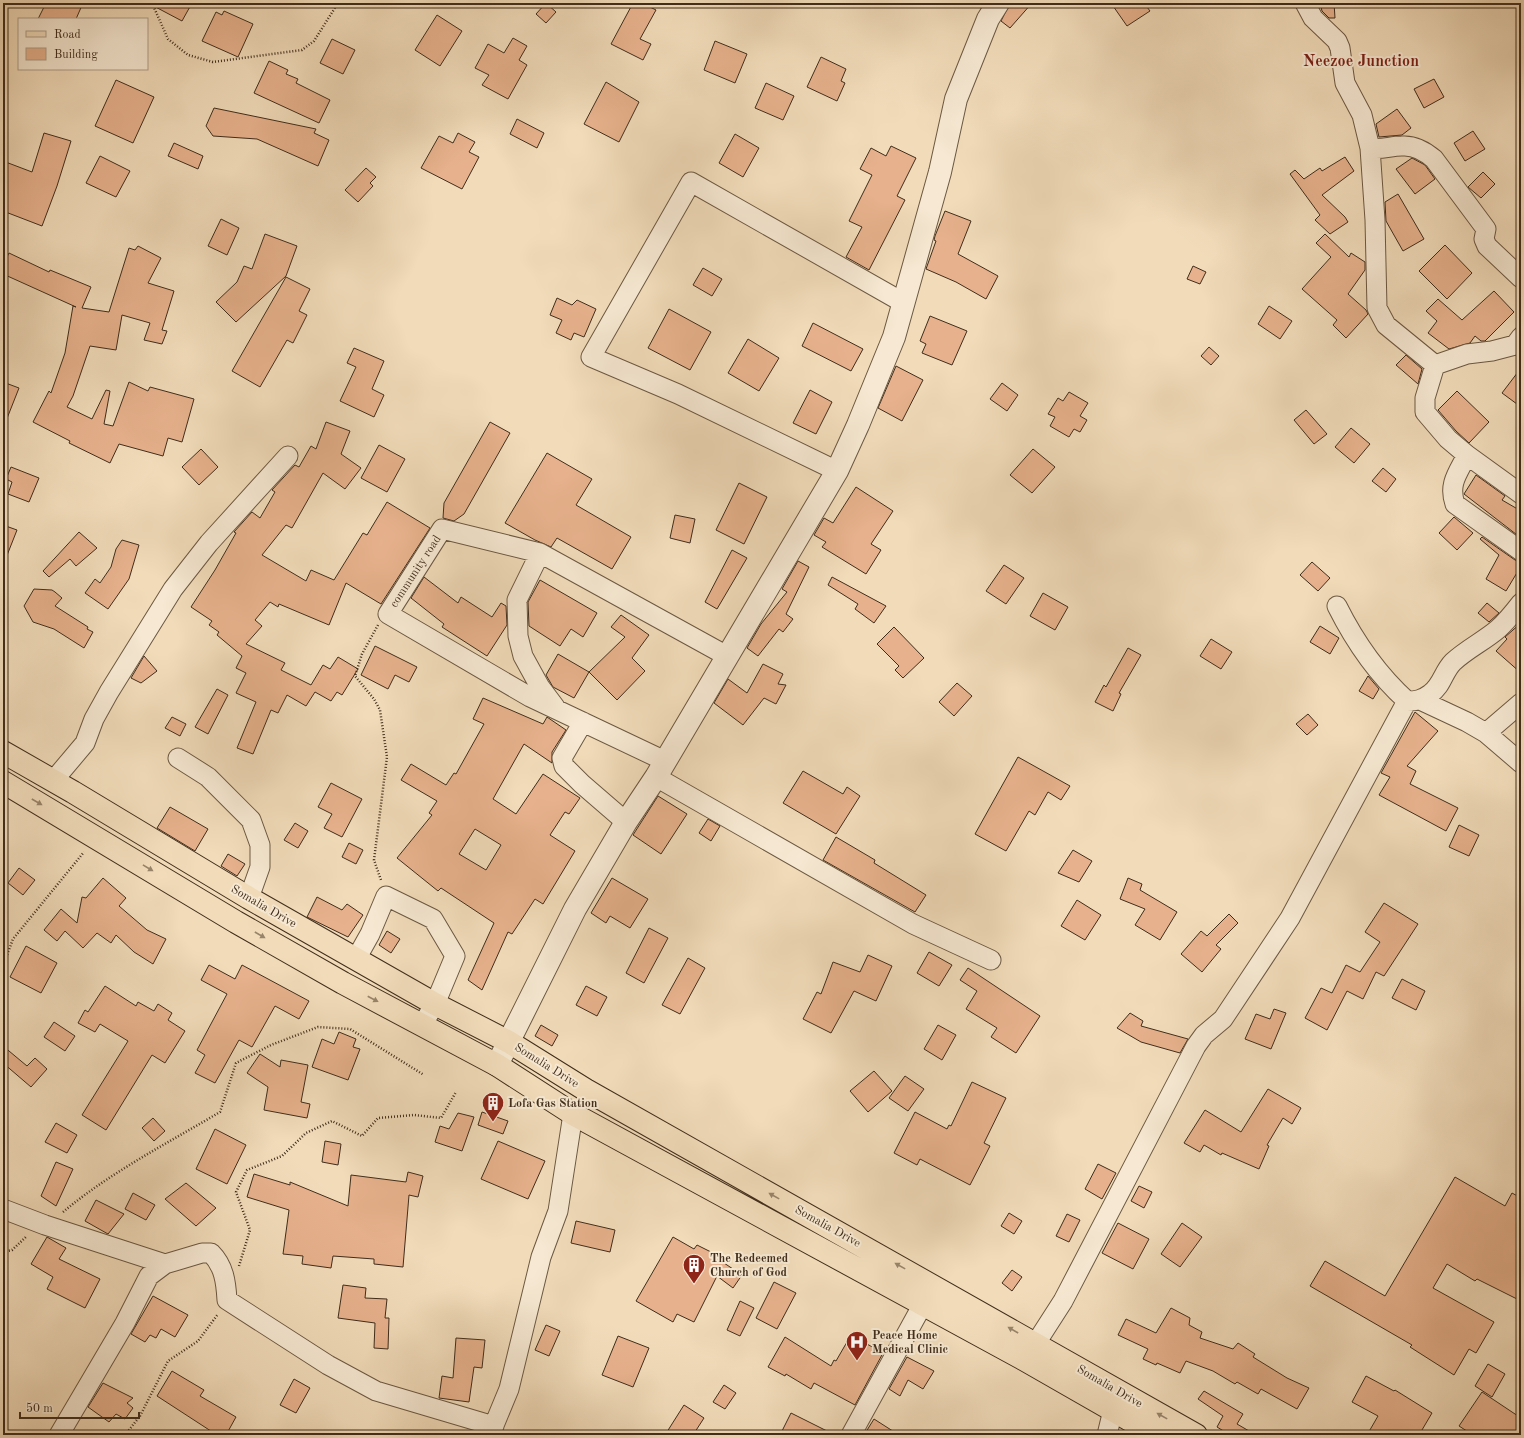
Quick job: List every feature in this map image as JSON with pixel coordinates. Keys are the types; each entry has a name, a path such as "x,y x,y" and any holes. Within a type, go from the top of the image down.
{"main road":[{"name":"Somalia Drive","path":"3,752 53,780 249,898 434,1004 509,1042 586,1090 1031,1352 1113,1410 1156,1435"},
{"name":"Somalia Drive","path":"3,782 96,836 236,922 343,983 497,1065 573,1114 923,1304 1031,1352 1196,1435"}],"street":[{"path":"497,1065 575,909 837,471 894,337 940,172 956,99 988,19 998,3"},
{"path":"1305,3 1313,18 1337,41 1340,48 1345,83 1362,116 1370,148 1375,220 1377,308 1386,325 1435,365"},
{"path":"1370,148 1383,150 1403,146 1424,151 1434,159 1486,229 1484,239 1487,246 1521,278"},
{"path":"837,471 678,394 591,357 691,182 904,303"},
{"path":"1435,365 1467,354 1492,351 1515,345 1521,337"},
{"path":"1435,365 1425,398 1425,412 1448,439 1467,455 1521,494"},
{"path":"1467,455 1453,482 1452,493 1455,504 1521,551"},
{"path":"53,780 85,743 94,719 109,692 173,589 209,543 288,456"},
{"name":"community road","path":"388,614 442,529 540,553"},
{"path":"558,712 540,687 527,662 518,636 517,600 540,553 727,656"},
{"path":"1031,1352 1063,1301 1196,1046 1204,1035 1222,1019 1290,918 1413,701 1440,685 1444,673 1452,663 1464,652 1498,629 1521,603"},
{"path":"1337,606 1351,634 1389,685 1413,701 1467,722 1486,733 1521,763"},
{"path":"388,614 558,712 583,722 913,924 991,960"},
{"path":"1486,733 1502,722 1521,703"},
{"path":"583,722 562,758 564,766 582,784 626,822"},
{"path":"178,758 208,777 251,820 260,844 260,867 249,898"},
{"path":"356,959 370,934 386,896 433,919 455,956 434,1004 422,1025"},
{"path":"59,1435 125,1323 149,1276 165,1264 202,1253 210,1253 217,1260 222,1270 227,1300 328,1366 376,1391 492,1430 509,1389 541,1257 558,1211 573,1114"},
{"path":"3,1209 45,1225 165,1264"},
{"path":"851,1435 923,1304"},
{"path":"1108,1435 1113,1410"}],"path":[{"path":"152,3 168,39 188,55 213,62 302,50 314,41 338,3"},
{"path":"386,896 374,860 387,757 380,710 374,699 355,676 362,654 373,631 388,614"},
{"path":"3,966 13,939 96,836"},
{"path":"3,1252 12,1250 29,1235 57,1218 87,1192 156,1148 220,1112 236,1063 271,1045 318,1027 350,1029 424,1075"},
{"path":"237,1272 250,1230 236,1192 247,1170 282,1156 306,1134 332,1121 362,1136 378,1118 414,1115 441,1118 456,1092"},
{"path":"125,1435 140,1416 168,1361 198,1341 227,1300"}],"building":[{"path":"46,3 83,3 76,18 38,18"},
{"path":"148,3 192,3 182,21"},
{"path":"546,3 556,12 546,23 536,14"},
{"path":"633,3 642,3 656,10 640,39 651,44 643,60 611,44"},
{"path":"1010,3 1032,3 1010,28 1001,21"},
{"path":"1111,3 1144,3 1150,11 1127,26"},
{"path":"1320,3 1334,3 1335,18 1329,18 1322,11"},
{"path":"224,11 253,24 238,57 202,41 216,12 222,15"},
{"path":"437,15 462,31 440,66 415,50"},
{"path":"513,38 527,46 519,60 527,65 508,99 482,85 489,75 475,68 488,44 504,53"},
{"path":"332,39 355,50 343,74 320,63"},
{"path":"715,41 747,54 735,83 704,70"},
{"path":"821,57 846,69 841,81 845,83 837,101 807,87"},
{"path":"269,61 288,70 286,74 298,79 296,83 330,100 319,123 254,93"},
{"path":"1434,79 1444,97 1424,108 1414,89"},
{"path":"116,80 154,97 133,143 95,126"},
{"path":"606,82 639,102 619,142 584,124"},
{"path":"766,83 794,96 783,120 755,108"},
{"path":"214,108 316,129 314,133 329,140 318,166 257,139 213,136 206,126"},
{"path":"1397,109 1411,128 1402,135 1379,137 1376,124"},
{"path":"517,119 544,133 537,148 510,134"},
{"path":"1473,131 1485,149 1465,161 1454,143"},
{"path":"44,133 71,141 57,186 42,226 3,211 3,161 32,172"},
{"path":"458,133 475,142 469,152 479,157 462,189 421,168 439,136 453,143"},
{"path":"735,134 759,148 743,177 719,163"},
{"path":"174,143 203,156 198,169 168,156"},
{"path":"891,146 916,158 897,196 905,200 869,270 846,257 862,227 849,221 872,175 860,169 871,148 886,156"},
{"path":"100,156 130,171 116,197 86,183"},
{"path":"1345,157 1354,171 1322,195 1345,217 1348,222 1330,234 1315,220 1320,215 1290,174 1295,170 1304,179 1320,168 1322,171"},
{"path":"1412,158 1425,165 1435,179 1415,194 1396,169"},
{"path":"366,168 376,177 370,183 373,186 358,202 345,190"},
{"path":"1483,172 1495,184 1481,198 1468,187"},
{"path":"1398,194 1424,239 1403,251 1386,221 1385,202"},
{"path":"945,211 971,221 958,254 998,276 986,299 956,282 926,269 936,241 934,240 935,236"},
{"path":"221,219 239,228 227,255 208,246"},
{"path":"265,234 297,246 286,276 236,322 216,302 237,282 244,266 252,269"},
{"path":"1325,234 1349,257 1351,253 1365,262 1365,270 1348,294 1366,310 1368,314 1346,338 1333,325 1337,320 1302,289 1331,257 1316,243"},
{"path":"1445,245 1472,273 1447,299 1419,271"},
{"path":"138,246 161,258 148,283 174,291 162,330 167,331 162,344 144,340 150,323 122,315 116,350 90,346 73,396 67,407 92,419 106,390 110,391 104,424 113,426 129,382 148,391 150,387 194,399 182,442 168,438 163,456 119,444 110,463 69,443 70,441 33,422 49,391 51,393 65,353 73,306 76,307 3,274 3,265 9,253 49,272 50,270 91,287 82,308 109,312 129,248 135,250"},
{"path":"1193,266 1206,272 1200,284 1187,279"},
{"path":"703,268 722,279 712,296 693,285"},
{"path":"286,277 310,289 299,311 307,315 293,343 287,340 260,387 232,371"},
{"path":"1494,291 1514,312 1485,341 1481,341 1475,336 1470,343 1449,349 1428,333 1437,321 1426,311 1438,299 1462,320"},
{"path":"557,298 572,305 577,300 596,309 584,337 574,333 571,340 556,333 562,320 550,315"},
{"path":"1269,306 1292,321 1280,339 1258,324"},
{"path":"669,309 711,332 690,370 648,348"},
{"path":"930,316 967,331 952,365 922,353 926,344 920,341"},
{"path":"813,323 863,349 851,371 802,346"},
{"path":"748,339 779,358 759,391 728,373"},
{"path":"1209,347 1219,356 1211,365 1201,356"},
{"path":"354,348 384,361 372,389 384,395 374,417 340,401 356,367 347,363"},
{"path":"1406,355 1422,369 1418,384 1396,365"},
{"path":"896,366 923,380 902,421 878,408"},
{"path":"1521,368 1521,407 1502,393"},
{"path":"3,382 19,388 4,426 3,426"},
{"path":"1002,383 1018,395 1007,411 990,399"},
{"path":"810,390 832,402 816,434 793,423"},
{"path":"1457,391 1489,422 1469,443 1456,431 1438,410"},
{"path":"1069,392 1088,403 1080,416 1087,420 1080,432 1074,429 1069,437 1050,426 1055,417 1048,414 1058,398 1063,401"},
{"path":"1306,410 1327,434 1314,444 1294,420"},
{"path":"326,422 350,431 341,454 361,468 345,489 323,473 292,528 286,525 262,555 306,581 311,570 334,580 363,533 367,535 387,502 430,528 381,604 346,583 329,625 279,604 278,607 270,602 255,620 262,626 246,644 285,663 281,670 311,685 323,665 330,669 338,657 358,669 342,695 337,692 331,701 315,692 306,706 287,695 278,713 271,710 253,754 237,748 256,702 236,693 246,673 236,668 242,656 217,635 219,632 209,625 212,621 191,607 215,570 236,533 234,532 252,512 260,518 275,492 272,490 295,465 299,467 311,446 316,449"},
{"path":"490,422 510,433 464,514 454,521 443,518 444,503"},
{"path":"1351,428 1370,444 1354,463 1335,447"},
{"path":"379,445 405,459 387,492 361,478"},
{"path":"201,449 218,467 199,485 182,467"},
{"path":"1033,449 1055,467 1032,493 1010,475"},
{"path":"547,453 592,479 576,505 631,537 612,569 557,538 551,547 505,523"},
{"path":"11,467 39,478 29,502 8,494 12,482 6,479"},
{"path":"1383,468 1396,479 1386,492 1372,481"},
{"path":"1476,475 1505,496 1502,500 1521,511 1521,538 1464,494"},
{"path":"739,483 767,497 744,544 716,530"},
{"path":"856,487 893,511 871,544 881,550 866,574 822,547 826,542 814,535 824,518 833,523"},
{"path":"675,515 695,519 690,543 670,538"},
{"path":"1454,517 1473,533 1457,550 1439,533"},
{"path":"3,525 17,530 4,563 3,563"},
{"path":"79,532 97,548 76,566 70,559 49,577 43,571"},
{"path":"1482,537 1515,560 1521,562 1521,566 1506,591 1486,579 1499,555 1480,539"},
{"path":"122,540 139,545 129,579 108,609 85,593 95,579 100,583 111,567 116,549"},
{"path":"732,550 747,558 717,609 705,602"},
{"path":"798,561 809,567 786,614 793,619 783,632 779,629 758,656 747,648 761,624 787,592 782,589"},
{"path":"1312,562 1330,578 1318,591 1300,575"},
{"path":"1004,565 1024,578 1006,604 986,591"},
{"path":"424,577 458,603 461,597 492,617 501,603 506,606 507,625 487,656 442,627 444,624 411,598"},
{"path":"832,577 886,606 874,623 855,609 858,604 828,585"},
{"path":"540,580 597,613 583,637 571,629 560,646 529,626 528,602"},
{"path":"34,589 52,590 55,592 62,598 55,606 88,627 87,629 93,632 84,648 54,629 33,622 24,606"},
{"path":"1043,593 1068,607 1055,630 1030,616"},
{"path":"1487,603 1499,613 1489,622 1478,613"},
{"path":"621,615 649,635 632,658 645,671 617,700 589,672 625,637 611,627"},
{"path":"1521,623 1521,673 1496,651 1507,639 1505,637"},
{"path":"1320,626 1339,638 1330,654 1310,642"},
{"path":"894,627 924,658 903,678 895,670 899,666 877,644"},
{"path":"1211,639 1232,652 1221,669 1200,656"},
{"path":"375,646 417,667 409,682 395,675 388,689 361,675"},
{"path":"1128,648 1141,655 1119,693 1121,694 1113,711 1095,702 1104,685 1106,687"},
{"path":"558,654 589,672 574,698 553,687 546,675"},
{"path":"144,656 157,671 141,683 131,678"},
{"path":"763,664 783,674 778,684 786,685 776,704 764,698 743,725 714,703 728,679 747,693"},
{"path":"1368,676 1379,689 1373,699 1359,691"},
{"path":"957,683 972,696 954,716 939,702"},
{"path":"217,689 228,695 208,734 195,727"},
{"path":"483,698 543,724 547,717 566,730 552,752 552,763 524,744 493,799 516,814 543,774 580,798 569,814 565,812 550,835 575,851 543,904 535,899 512,934 508,932 482,990 468,980 494,923 441,888 438,891 397,858 432,815 429,813 437,801 401,780 411,764 446,785 454,773 456,774 484,724 473,719","holes":["475,829 501,845 486,870 459,854"]},
{"path":"1415,712 1438,731 1407,766 1416,771 1410,784 1458,808 1446,831 1379,795 1390,777 1381,773"},
{"path":"1308,714 1318,725 1307,735 1296,724"},
{"path":"172,717 186,724 180,736 165,728"},
{"path":"1018,757 1070,786 1061,800 1048,792 1035,815 1029,811 1006,851 975,834"},
{"path":"803,771 843,794 847,787 860,796 836,834 783,803"},
{"path":"331,783 362,799 342,837 324,828 332,814 318,807"},
{"path":"658,796 687,814 661,854 633,835"},
{"path":"170,807 208,829 195,851 157,828"},
{"path":"708,819 720,826 711,841 699,833"},
{"path":"295,823 308,831 298,848 284,840"},
{"path":"1459,825 1479,835 1469,856 1449,847"},
{"path":"836,837 875,860 874,863 926,895 915,912 823,860"},
{"path":"349,843 363,850 356,864 342,857"},
{"path":"1073,850 1092,861 1079,882 1058,873"},
{"path":"228,854 245,864 237,876 221,866"},
{"path":"19,868 35,880 23,895 8,883"},
{"path":"103,878 126,898 119,906 147,930 166,939 153,964 134,952 116,935 111,943 97,933 83,948 65,931 57,941 44,930 61,909 77,923 82,897 86,898"},
{"path":"612,878 648,899 630,928 610,916 606,923 591,913"},
{"path":"1128,878 1142,884 1140,890 1177,912 1160,940 1135,925 1145,909 1120,899"},
{"path":"317,897 342,910 347,904 363,915 348,937 307,917"},
{"path":"1077,900 1101,915 1085,940 1061,926"},
{"path":"1384,903 1418,924 1384,976 1376,972 1363,999 1347,991 1327,1030 1305,1018 1321,988 1332,993 1346,965 1360,972 1380,942 1365,932"},
{"path":"1229,914 1238,923 1216,945 1221,949 1202,972 1181,954 1201,931 1207,936"},
{"path":"649,928 668,938 644,983 626,973"},
{"path":"387,931 400,939 391,953 379,945"},
{"path":"26,946 57,963 41,993 10,977"},
{"path":"929,952 952,965 939,986 917,973"},
{"path":"868,955 892,966 876,1001 854,991 831,1033 803,1019 817,992 821,994 833,962 860,972"},
{"path":"688,958 705,968 680,1014 662,1005"},
{"path":"209,965 235,979 242,965 309,1001 299,1019 275,1006 252,1047 239,1040 215,1083 195,1073 205,1055 197,1050 227,994 201,980"},
{"path":"968,968 1040,1016 1016,1053 991,1037 997,1028 966,1009 977,991 960,980"},
{"path":"1402,979 1425,991 1416,1010 1392,998"},
{"path":"105,986 136,1006 138,1002 154,1011 158,1004 172,1013 168,1020 185,1031 165,1063 152,1055 106,1130 82,1115 128,1041 100,1024 95,1032 78,1023 85,1010 88,1012"},
{"path":"586,986 607,997 597,1016 576,1005"},
{"path":"1274,1009 1286,1013 1271,1049 1245,1039 1256,1014 1270,1019"},
{"path":"1130,1013 1143,1021 1141,1026 1188,1039 1180,1053 1141,1042 1117,1028"},
{"path":"54,1022 75,1036 65,1051 44,1037"},
{"path":"541,1025 558,1035 552,1046 535,1036"},
{"path":"938,1025 956,1035 942,1060 924,1049"},
{"path":"339,1032 356,1039 353,1047 360,1049 348,1080 312,1067 322,1039 334,1044"},
{"path":"3,1046 27,1066 35,1058 47,1069 31,1087 3,1063"},
{"path":"260,1054 280,1067 281,1060 308,1065 301,1102 310,1104 307,1118 264,1110 268,1087 247,1073"},
{"path":"874,1071 892,1091 868,1112 850,1091"},
{"path":"905,1076 924,1089 908,1111 889,1098"},
{"path":"972,1082 1006,1098 984,1143 990,1146 970,1185 920,1159 917,1165 894,1153 915,1112 947,1129 949,1125 951,1126"},
{"path":"1268,1089 1301,1108 1292,1124 1283,1118 1267,1145 1269,1146 1259,1169 1222,1153 1221,1155 1204,1145 1200,1152 1184,1143 1205,1110 1241,1132"},
{"name":"Lofa Gas Station","path":"482,1112 508,1121 503,1134 478,1125"},
{"path":"458,1113 474,1117 462,1151 435,1142 440,1126 449,1129"},
{"path":"153,1118 165,1131 154,1141 142,1128"},
{"path":"56,1123 77,1135 67,1153 45,1142"},
{"path":"215,1129 246,1145 227,1184 196,1169"},
{"path":"325,1141 341,1144 338,1165 322,1162"},
{"path":"498,1141 545,1161 528,1199 481,1179"},
{"path":"56,1162 73,1169 56,1206 41,1196"},
{"path":"1098,1164 1116,1173 1102,1199 1085,1189"},
{"path":"408,1172 423,1176 418,1197 409,1195 403,1267 374,1264 374,1259 333,1256 331,1268 302,1264 303,1256 283,1254 289,1210 247,1197 254,1174 290,1185 290,1182 348,1206 351,1175 406,1182"},
{"path":"1455,1177 1505,1206 1512,1193 1521,1198 1521,1301 1477,1279 1475,1281 1447,1264 1433,1288 1494,1322 1476,1353 1469,1349 1454,1375 1410,1347 1412,1345 1310,1286 1325,1261 1385,1296"},
{"path":"186,1183 216,1208 196,1226 165,1199"},
{"path":"1139,1186 1152,1192 1144,1208 1131,1201"},
{"path":"133,1193 155,1205 146,1220 125,1209"},
{"path":"96,1200 124,1214 108,1234 85,1221"},
{"path":"1009,1213 1022,1221 1014,1234 1001,1226"},
{"path":"1067,1214 1080,1220 1069,1242 1056,1236"},
{"path":"576,1221 615,1230 610,1252 571,1243"},
{"path":"1118,1223 1149,1239 1133,1269 1102,1253"},
{"path":"1182,1223 1202,1237 1180,1267 1161,1254"},
{"path":"47,1237 66,1248 59,1259 100,1279 85,1308 47,1289 53,1277 31,1264"},
{"path":"673,1237 694,1249 697,1245 727,1260 724,1263 742,1275 733,1288 717,1276 694,1322 677,1314 673,1322 636,1301"},
{"path":"1012,1270 1022,1277 1012,1291 1002,1283"},
{"path":"774,1282 796,1293 777,1329 756,1318"},
{"path":"343,1285 366,1288 365,1298 387,1299 385,1318 389,1318 388,1349 374,1348 375,1323 338,1318"},
{"path":"153,1296 188,1315 175,1337 161,1329 156,1338 150,1335 145,1342 131,1334"},
{"path":"740,1301 754,1308 740,1336 727,1330"},
{"path":"1171,1308 1190,1318 1189,1325 1202,1332 1200,1338 1233,1349 1238,1343 1255,1354 1253,1357 1287,1378 1309,1388 1297,1409 1261,1389 1258,1394 1237,1382 1235,1384 1213,1371 1186,1361 1180,1373 1157,1363 1156,1365 1143,1359 1148,1349 1118,1335 1126,1319 1156,1333"},
{"path":"546,1325 560,1331 549,1356 535,1350"},
{"path":"851,1335 883,1353 855,1405 814,1383 811,1389 786,1374 785,1376 768,1367 785,1337 831,1366 834,1360 836,1361"},
{"path":"618,1336 649,1348 633,1387 602,1375"},
{"path":"456,1338 485,1340 482,1368 474,1367 469,1402 439,1398 442,1376 453,1378"},
{"path":"907,1357 934,1371 923,1389 908,1380 900,1396 889,1389"},
{"path":"1488,1364 1505,1374 1492,1397 1475,1386"},
{"path":"172,1371 204,1390 200,1396 236,1417 226,1435 217,1435 157,1396"},
{"path":"1366,1376 1394,1391 1395,1390 1432,1413 1419,1435 1367,1435 1378,1416 1352,1402"},
{"path":"294,1379 310,1388 296,1413 280,1405"},
{"path":"103,1383 133,1398 127,1403 133,1408 125,1419 116,1414 109,1422 88,1407"},
{"path":"724,1385 736,1393 725,1409 713,1402"},
{"path":"1204,1391 1243,1414 1237,1424 1256,1435 1230,1435 1217,1427 1223,1416 1198,1399"},
{"path":"1482,1392 1521,1418 1521,1435 1473,1435 1459,1426"},
{"path":"684,1405 704,1418 693,1435 665,1435"},
{"path":"791,1413 835,1435 780,1435"},
{"path":"874,1419 899,1435 864,1435"}],"place":[{"name":"Lofa Gas Station","path":"493,1122"},
{"name":"The Redeemed Church of God","path":"694,1284"},
{"name":"Peace Home Medical Clinic","path":"857,1362"}],"district":[{"name":"Neezoe Junction","path":"1361,60"}]}
